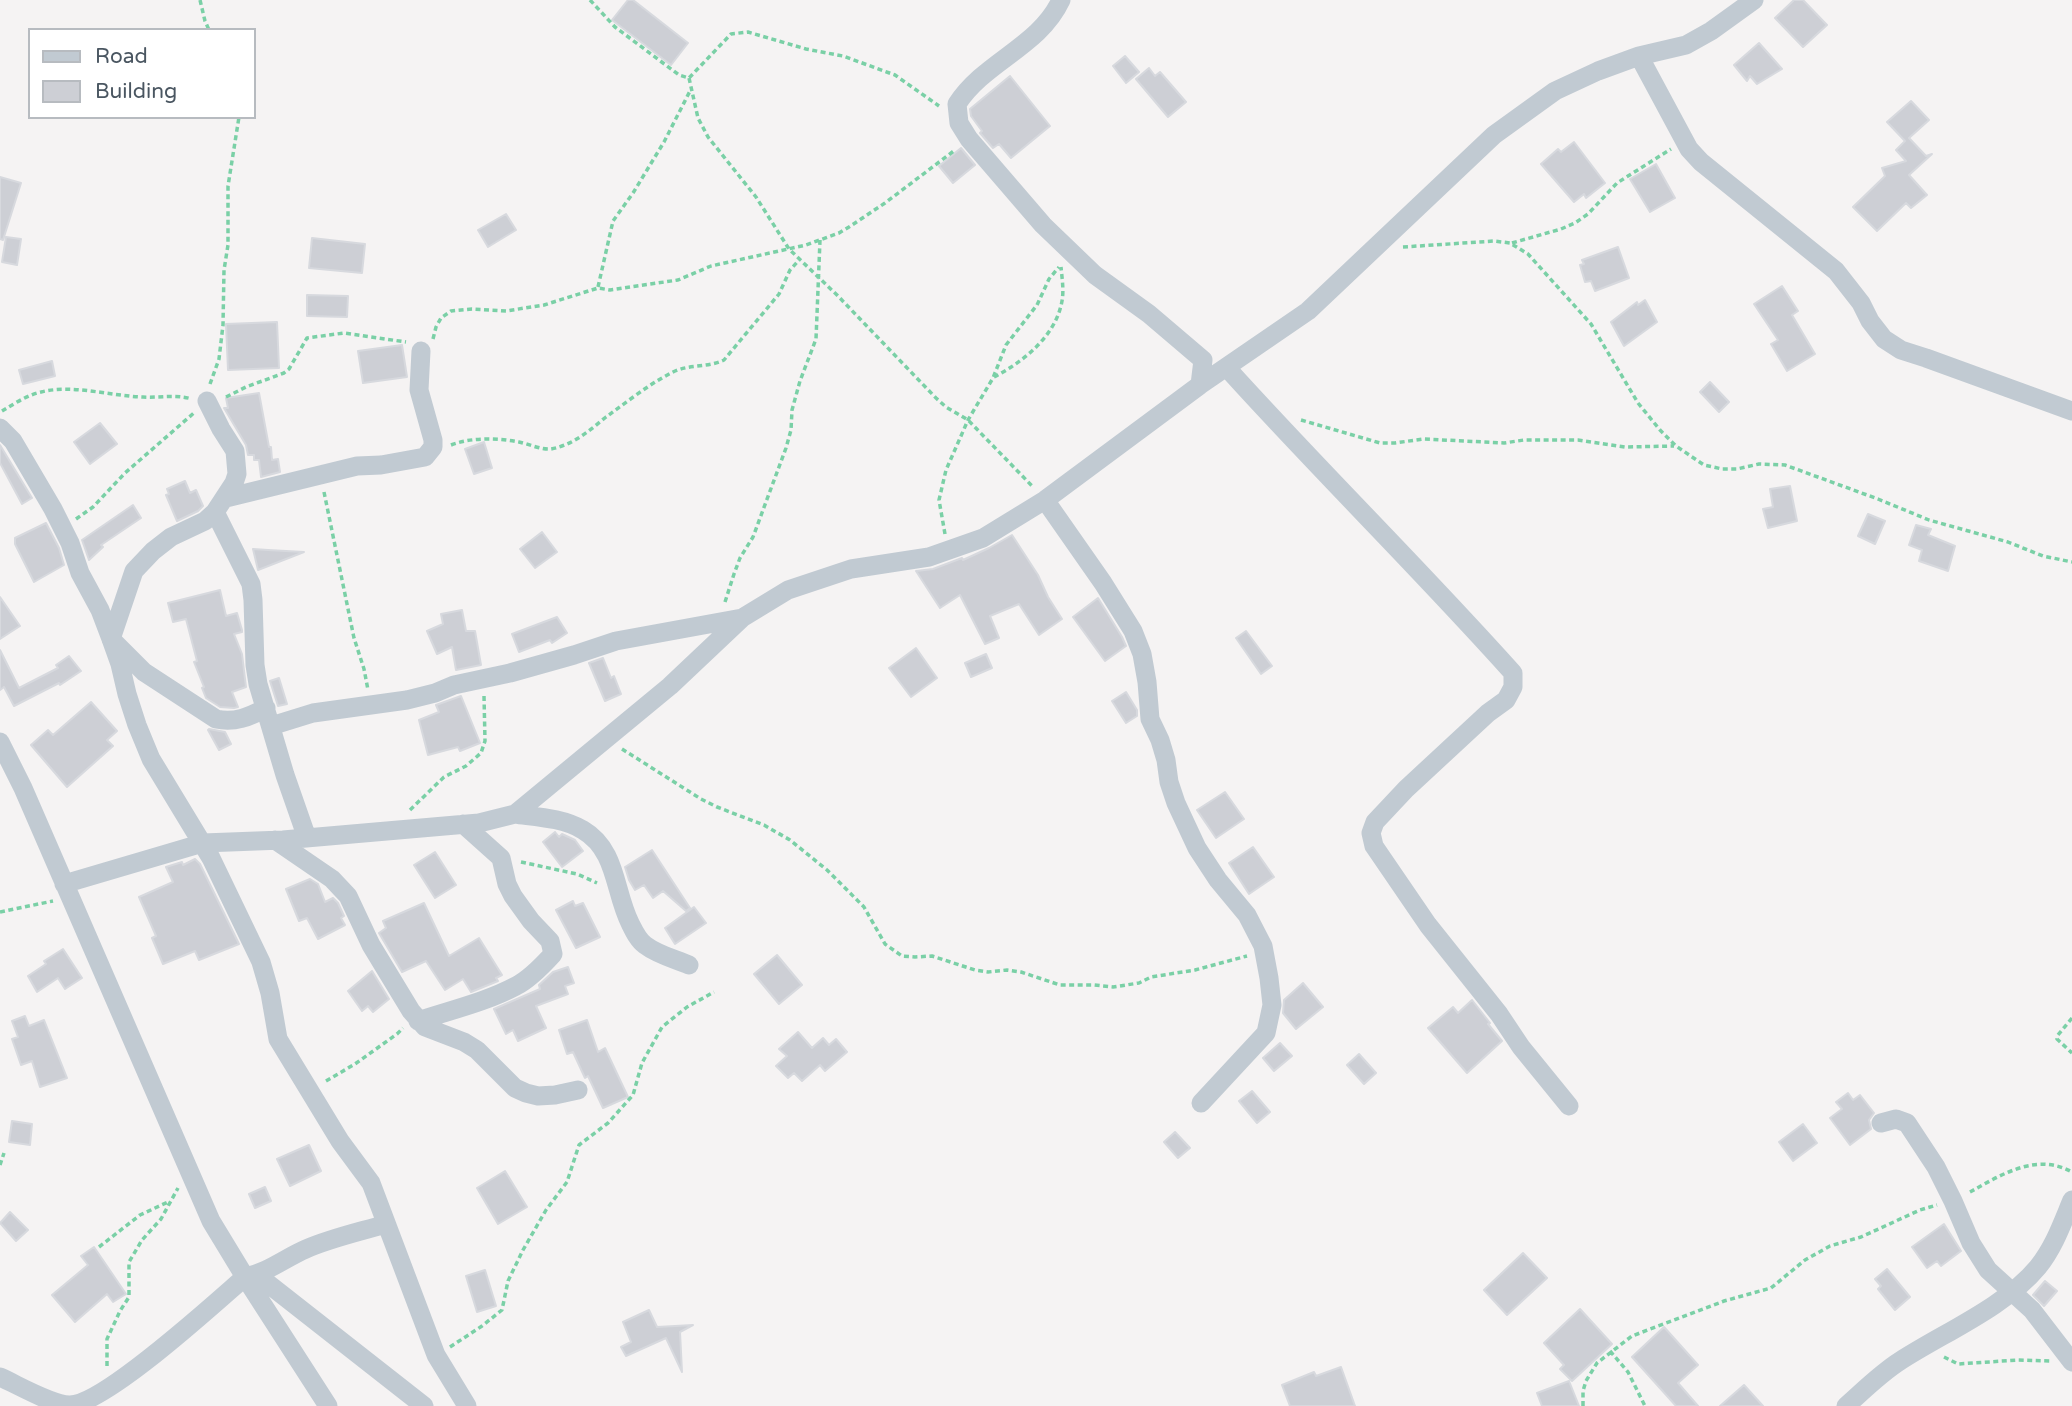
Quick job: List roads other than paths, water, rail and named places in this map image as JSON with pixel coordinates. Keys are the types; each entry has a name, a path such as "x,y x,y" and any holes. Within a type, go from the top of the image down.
{"street":[{"path":"1061,0 1047,23 1033,38 995,64 966,90 957,104 964,131 1043,225 1095,275 1149,314 1203,360 1200,385"},
{"path":"515,814 670,686 742,618 788,590 851,569 915,561 944,554 984,538 1045,500 1200,385 1308,311 1494,135 1555,91 1639,56 1686,45 1711,31 1754,0"},
{"path":"1639,56 1689,149 1700,162 1836,271 1884,339 1900,350 2072,411"},
{"path":"220,505 357,466 381,465 425,457 433,447 433,440 419,390 421,351"},
{"path":"1227,368 1513,673 1513,687 1506,700 1488,713 1406,789 1375,822 1371,833 1374,846 1428,925 1569,1106"},
{"path":"111,639 134,571 171,537 205,521 220,505 237,474 235,451 204,401"},
{"path":"0,428 13,441 70,543 80,573 100,610 111,639 137,725 151,760 203,843 261,962 270,993 278,1039 340,1141 371,1183 436,1355 467,1406"},
{"path":"1045,500 1133,631 1144,663 1150,719 1160,740 1176,803 1197,848 1218,880 1247,915 1263,946 1272,1005 1266,1033 1201,1103"},
{"path":"220,505 251,584 258,684 307,838"},
{"path":"111,639 144,672 216,719 227,722 251,716 313,713 407,700 616,641 742,618"},
{"path":"0,742 23,788 191,1169 211,1221 251,1276 328,1406"},
{"path":"67,889 203,843 307,838 479,823 515,814 555,820 584,831 595,840 610,861 618,893 631,926 643,944 690,965"},
{"path":"415,1016 491,997 516,986 553,954 550,941 513,896 501,858 463,824"},
{"path":"275,840 332,879 348,896 371,945 415,1016 425,1027 454,1037 477,1050 515,1088 526,1093 538,1096 578,1090"},
{"path":"1881,1123 1896,1119 1907,1123 1936,1167 1970,1243 1988,1270 2032,1310 2065,1362"},
{"path":"1846,1406 1896,1363 2011,1292 2036,1269 2051,1248 2072,1200"},
{"path":"0,1377 69,1405 79,1405 103,1396 251,1276 307,1248 386,1224"},
{"path":"251,1276 424,1406"}]}
